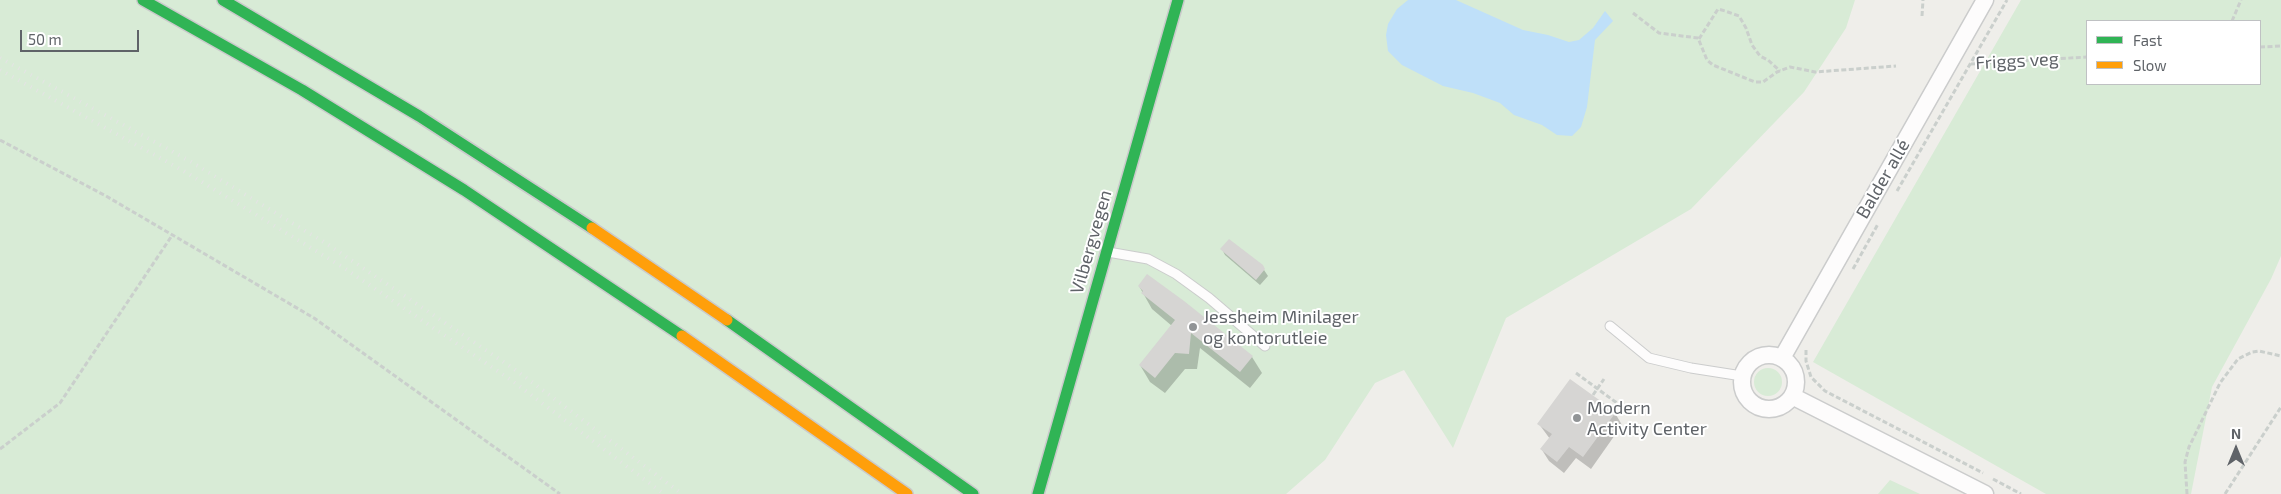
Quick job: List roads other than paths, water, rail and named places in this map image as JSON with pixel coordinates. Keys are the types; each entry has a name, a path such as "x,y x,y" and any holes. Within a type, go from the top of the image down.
{"main road":[{"path":"143,0 302,90 472,195 662,322 907,494"},
{"path":"223,0 419,116 556,204 762,344 972,494"},
{"name":"Vilbergvegen","path":"1038,494 1178,0"}],"street":[{"name":"Balder allé","path":"1782,358 1984,0"},
{"path":"1774,355 1782,358 1793,371 1795,388 1792,396 1779,407 1763,409 1748,400 1741,385 1742,376 1750,362 1757,357 1774,355"},
{"path":"1792,396 1985,494"}],"lane":[{"path":"1108,252 1148,260 1176,274 1209,298 1266,346"},
{"path":"1610,326 1649,358 1691,368 1742,376"}],"water":[{"path":"1408,0 1456,0 1523,30 1569,42 1579,40 1593,28 1605,11 1613,21 1595,40 1587,107 1581,127 1572,136 1557,135 1542,125 1514,115 1500,103 1473,93 1443,86 1402,65 1388,51 1386,35 1388,24 1397,9"}],"railway":[{"path":"0,58 188,160 327,244 517,371 682,494"},
{"path":"0,70 182,170 341,266 511,380 664,494"}],"place":[{"name":"Jessheim Minilager og kontorutleie","path":"1193,327"},
{"name":"Modern Activity Center","path":"1577,418"}]}
